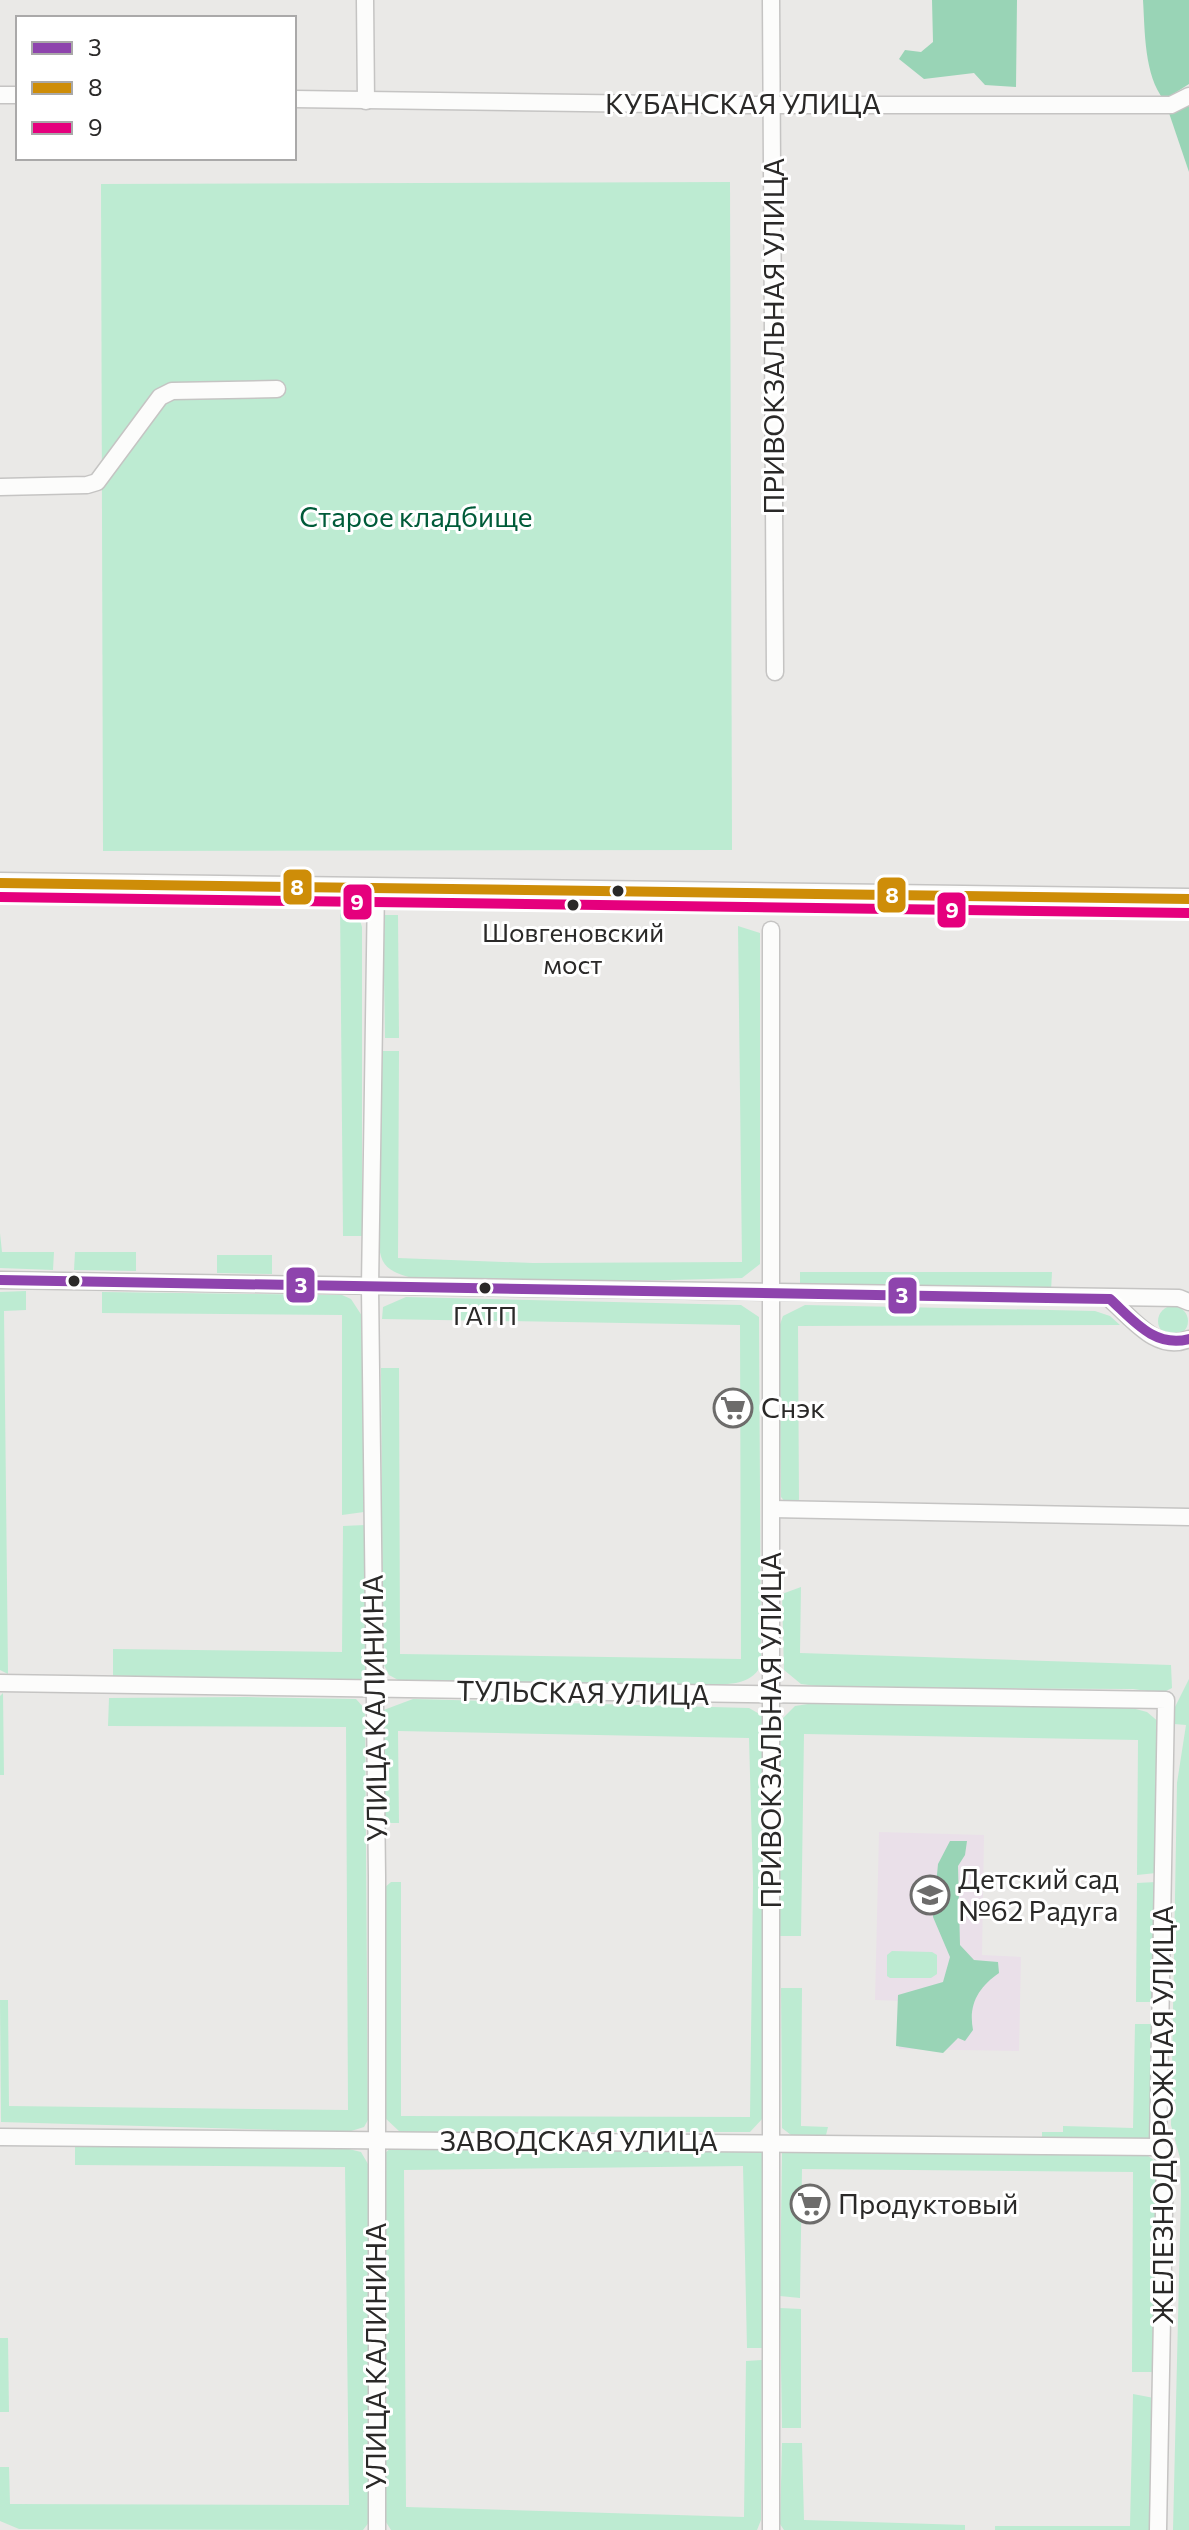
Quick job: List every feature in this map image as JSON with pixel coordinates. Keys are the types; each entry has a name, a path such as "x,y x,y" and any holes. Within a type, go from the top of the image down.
{"street":[{"path":"365,0 366,101"},
{"name":"ПРИВОКЗАЛЬНАЯ УЛИЦА","path":"771,0 775,672"},
{"name":"КУБАНСКАЯ УЛИЦА","path":"296,99 774,105 1171,105 1189,96"},
{"path":"0,487 97,482 160,397 172,391 277,389"},
{"path":"0,883 1189,899"},
{"name":"УЛИЦА КАЛИНИНА","path":"376,887 370,1287 377,2530"},
{"name":"ПРИВОКЗАЛЬНАЯ УЛИЦА","path":"771,930 771,2530"},
{"path":"0,1280 1179,1298 1189,1302"},
{"path":"1110,1299 1155,1339 1170,1345 1189,1339"},
{"path":"772,1509 1189,1517"},
{"name":"ТУЛЬСКАЯ УЛИЦА","path":"0,1683 1166,1700"},
{"name":"ЖЕЛЕЗНОДОРОЖНАЯ УЛИЦА","path":"1158,2530 1165,2159 1158,2147 1166,1700"},
{"name":"ЗАВОДСКАЯ УЛИЦА","path":"0,2137 1158,2147"}],"shaded area":[{"name":"Детский сад №62 Радуга","path":"879,1832 984,1835 982,1955 1021,1957 1019,2051 899,2049 900,2001 875,2000"}],"green space":[{"path":"932,0 1017,0 1016,87 985,85 974,73 924,79 899,59 905,50 921,52 933,42"},
{"path":"1143,0 1189,0 1189,84 1164,100 1149,66"},
{"path":"1189,106 1189,172 1169,113"},
{"name":"Старое кладбище","path":"730,182 732,850 103,851 101,184"},
{"path":"340,901 357,911 362,927 362,1236 343,1236"},
{"path":"383,915 398,915 399,1038 385,1038"},
{"path":"738,926 760,933 760,1264 742,1278 580,1281 428,1280 392,1271 385,1265 379,1244 382,1051 399,1051 398,1258 533,1263 742,1262"},
{"path":"0,1233 2,1252 54,1252 53,1270 0,1268"},
{"path":"75,1252 136,1252 136,1271 74,1270"},
{"path":"217,1255 272,1255 272,1274 217,1273"},
{"path":"800,1272 1052,1272 1051,1291 800,1285"},
{"path":"26,1291 26,1310 4,1311 8,1674 0,1670 0,1292"},
{"path":"102,1292 342,1295 351,1299 364,1319 364,1512 342,1515 342,1315 102,1313"},
{"path":"406,1297 741,1305 759,1317 761,1665 751,1677 736,1683 702,1685 400,1681 389,1675 383,1663 381,1368 399,1368 400,1654 741,1659 740,1325 382,1319 383,1307"},
{"path":"805,1305 1095,1311 1110,1316 1120,1325 798,1326 799,1506 787,1504 781,1497 779,1327 783,1316"},
{"path":"1173,1306 1184,1310 1188,1321 1184,1332 1173,1336 1162,1332 1158,1321 1162,1310"},
{"path":"365,1525 366,1665 363,1678 353,1682 113,1676 113,1649 342,1652 343,1526"},
{"path":"801,1587 800,1653 1171,1665 1172,1688 1162,1693 1133,1689 833,1688 801,1684 784,1670 782,1594"},
{"path":"1189,1679 1189,2530 1173,2530 1181,2193 1180,2158 1171,2125 1177,1783 1186,1725 1174,1724 1171,1715"},
{"path":"3,1693 4,1775 0,1775 0,1696"},
{"path":"109,1698 356,1699 365,1709 368,2120 364,2127 348,2132 1,2122 0,2000 8,2000 9,2106 348,2110 346,1727 108,1726"},
{"path":"413,1699 749,1708 763,1716 763,2118 750,2132 400,2132 383,2116 383,1889 391,1882 401,1882 401,2116 750,2117 753,1882 749,1738 398,1731 399,1823 383,1823 381,1711"},
{"path":"795,1706 1132,1708 1147,1712 1160,1723 1156,1873 1137,1875 1138,1740 804,1734 801,1936 780,1936 780,1721"},
{"path":"950,1841 967,1841 965,1855 958,1866 960,1945 974,1960 998,1962 999,1973 977,1997 972,2012 973,2030 965,2041 958,2038 943,2053 896,2046 898,1995 943,1982 950,1957 933,1917 938,1864"},
{"path":"1156,1882 1153,2002 1136,2002 1137,1883"},
{"path":"892,1951 932,1952 937,1955 937,1974 931,1978 890,1978 887,1976 887,1955"},
{"path":"781,1988 802,1988 801,2126 828,2127 826,2135 795,2138 782,2128"},
{"path":"1135,2024 1154,2024 1149,2138 1042,2139 1042,2132 1063,2132 1063,2126 1133,2128"},
{"path":"75,2146 345,2148 361,2152 368,2164 370,2505 370,2521 363,2530 19,2529 0,2521 0,2467 9,2467 10,2504 349,2505 345,2167 75,2165"},
{"path":"391,2148 759,2150 762,2153 762,2348 747,2348 743,2166 404,2170 406,2507 744,2517 746,2361 762,2360 761,2520 757,2530 391,2530 384,2519 385,2153"},
{"path":"782,2152 1144,2153 1158,2163 1154,2372 1132,2372 1133,2172 802,2169 800,2298 780,2296"},
{"path":"780,2308 801,2309 801,2428 782,2428"},
{"path":"0,2338 8,2338 9,2412 0,2412"},
{"path":"1133,2394 1154,2398 1150,2530 995,2530 995,2526 1130,2526"},
{"path":"782,2443 802,2443 804,2520 965,2525 965,2530 784,2530 780,2524"}],"transit line":[{"name":"8","path":"0,883 1189,899"},
{"name":"9","path":"0,897 1189,913"},
{"name":"3","path":"0,1280 1110,1299 1155,1336 1176,1341 1189,1339"}],"place":[{"name":"Шовгеновский мост","path":"573,905"},
{"name":"ГАТП","path":"485,1288"},
{"name":"Снэк","path":"733,1408"},
{"name":"Детский сад №62 Радуга","path":"930,1895"},
{"name":"Продуктовый","path":"810,2204"}]}
